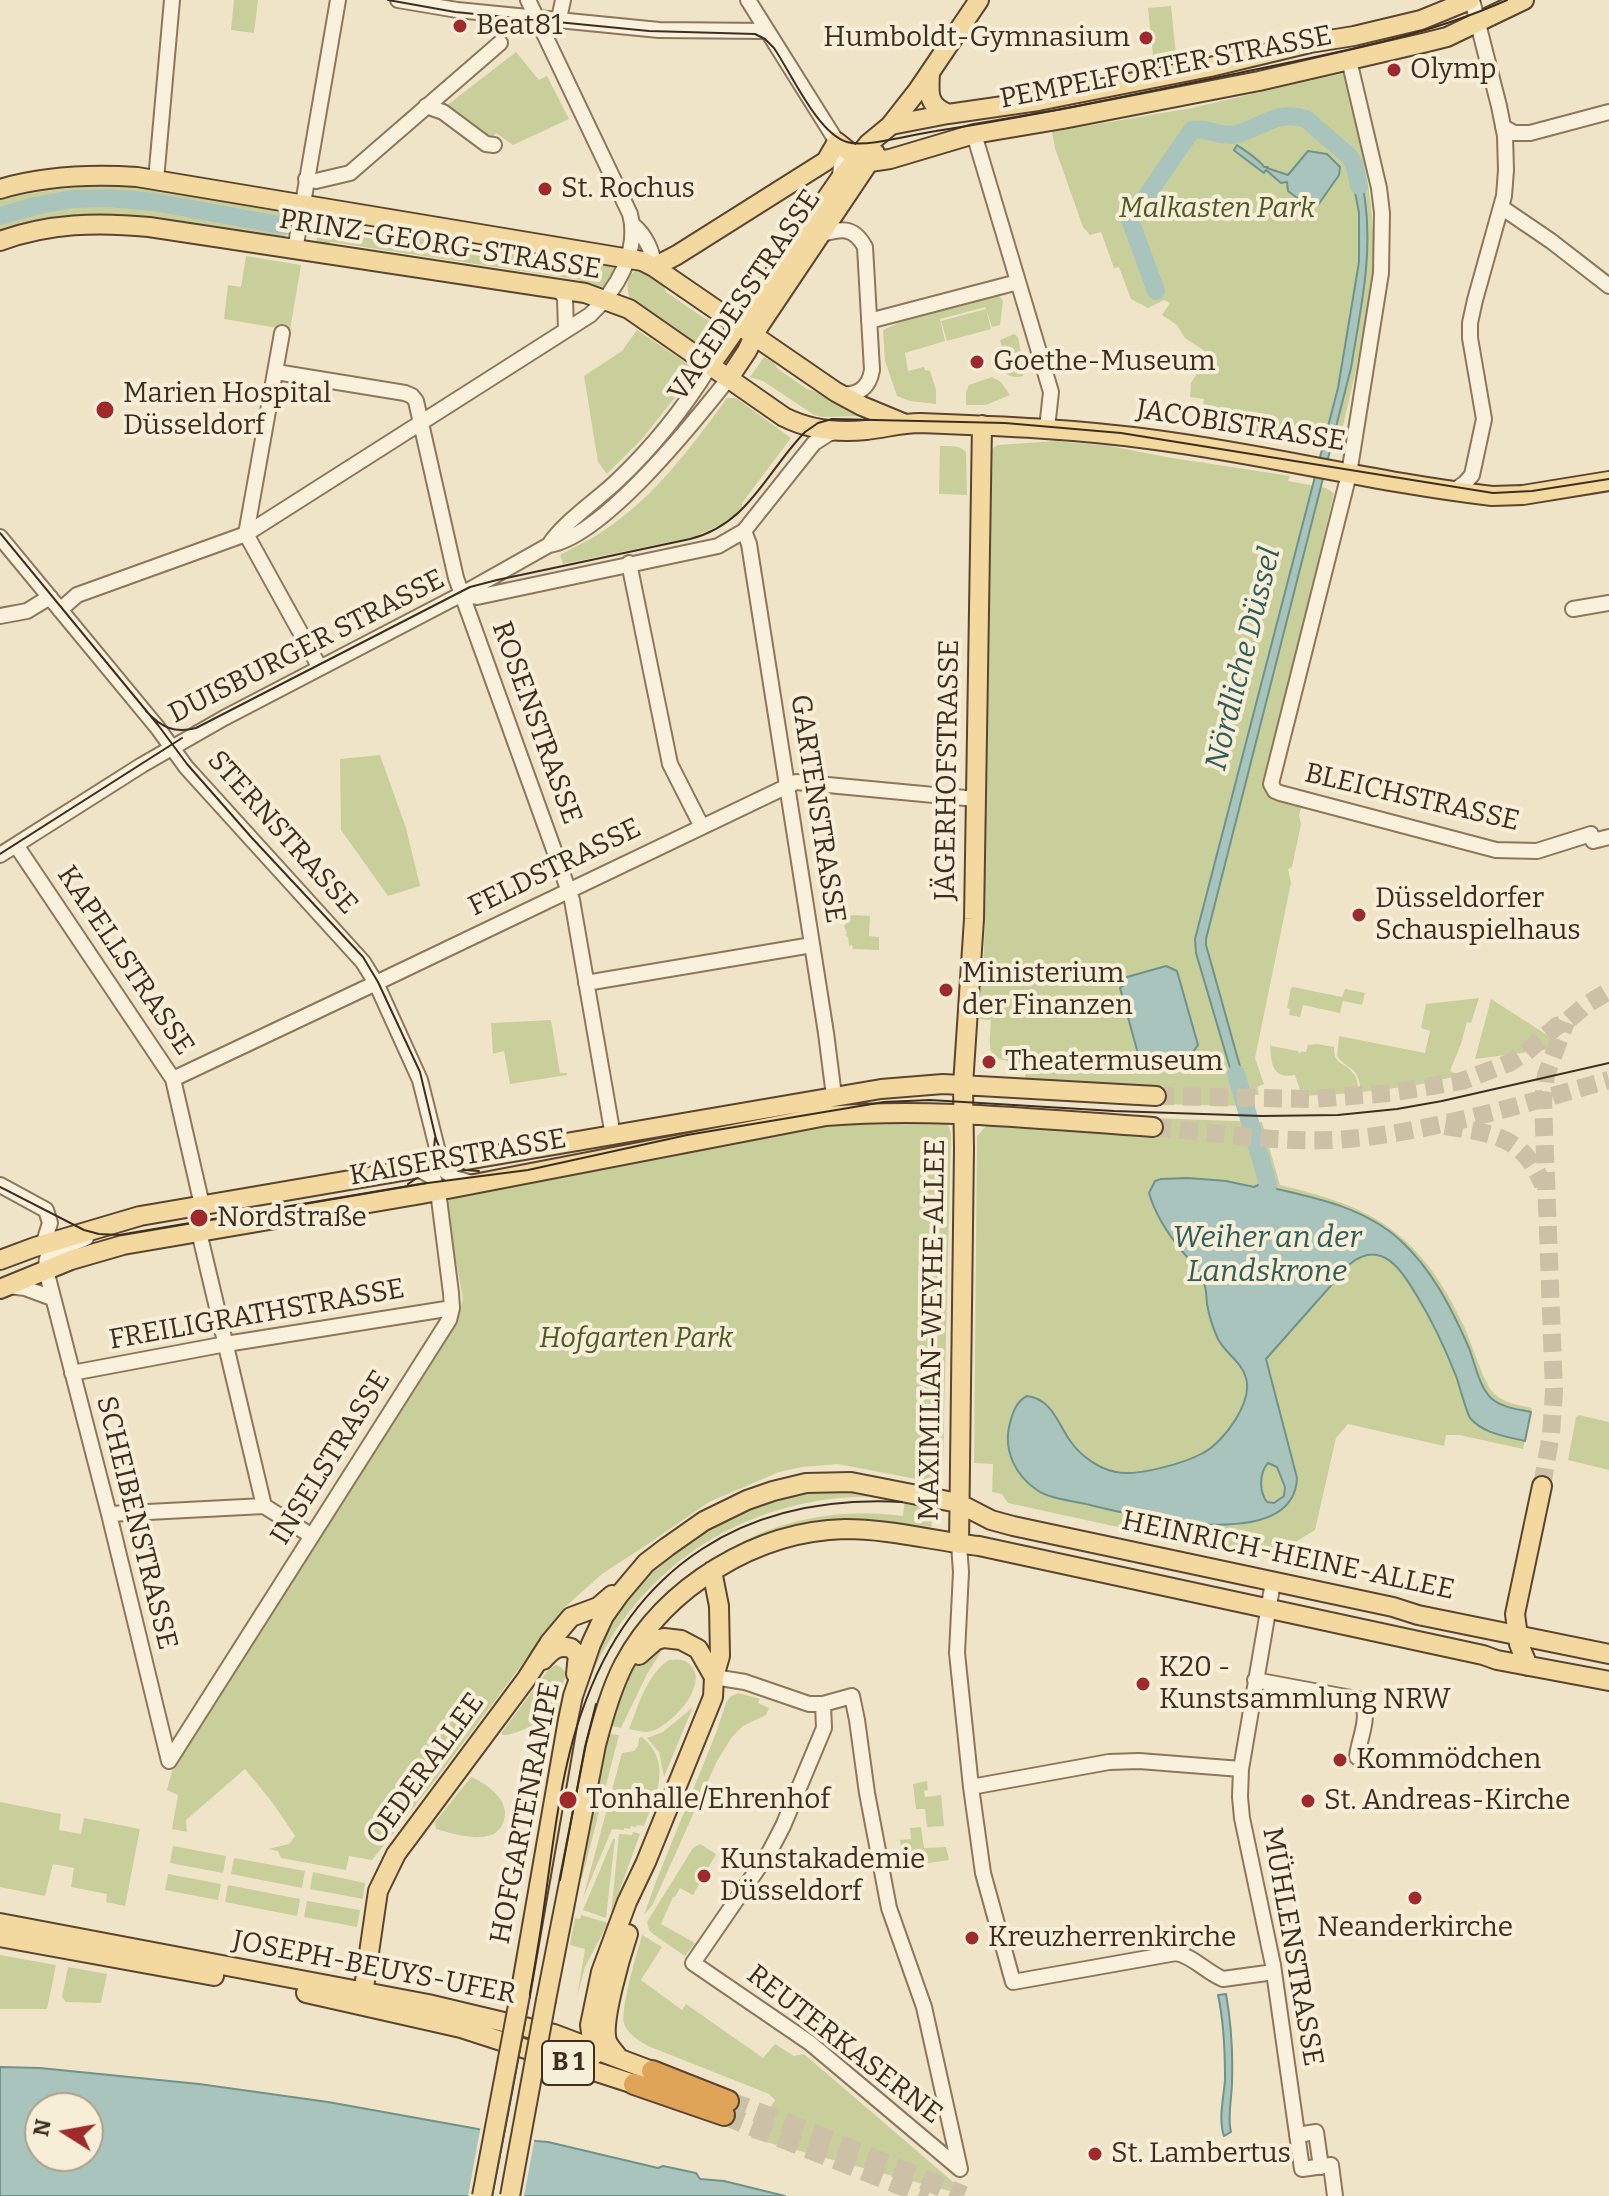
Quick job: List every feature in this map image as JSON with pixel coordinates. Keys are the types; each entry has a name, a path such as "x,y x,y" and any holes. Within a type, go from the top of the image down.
{"highway":[{"name":"JOSEPH-BEUYS-UFER","path":"634,2084 726,2108 652,2071"}],"main road":[{"name":"VAGEDESSTRASSE","path":"710,366 738,324 930,73 979,0"},
{"name":"PEMPELFORTER STRASSE","path":"863,160 899,157 974,134 1259,81 1442,38 1524,0"},
{"name":"PEMPELFORTER STRASSE","path":"891,125 1038,101 1210,67 1421,20 1463,2"},
{"path":"1279,76 1269,70 1269,58 1329,41"},
{"path":"930,73 932,103 948,114"},
{"path":"891,125 891,145 899,157"},
{"path":"654,267 826,161 837,142 863,160"},
{"name":"PRINZ-GEORG-STRASSE","path":"0,189 80,176 156,180 627,257 654,267 834,391"},
{"name":"VAGEDESSTRASSE","path":"729,378 819,235 846,184"},
{"name":"PRINZ-GEORG-STRASSE","path":"0,241 55,227 113,224 149,227 585,293 629,309 784,417 800,425 837,431"},
{"path":"834,391 903,423"},
{"path":"837,431 866,430 903,423 982,425"},
{"name":"JACOBISTRASSE","path":"982,425 1047,428 1158,440 1494,496 1523,495 1609,481"},
{"name":"JÄGERHOFSTRASSE","path":"963,1116 973,934 982,425"},
{"name":"KAISERSTRASSE","path":"0,1260 140,1216 904,1086 963,1085 1156,1096"},
{"name":"KAISERSTRASSE","path":"46,1270 105,1250 438,1191 826,1116 928,1113 1153,1127"},
{"name":"MAXIMILIAN-WEYHE-ALLEE","path":"959,1544 963,1116"},
{"path":"4,1287 46,1270"},
{"name":"HOFGARTENRAMPE","path":"482,2196 573,1696 604,1616 646,1563 692,1529 725,1510 764,1494 806,1483 851,1482 958,1503"},
{"path":"1528,1666 1509,1632 1542,1486"},
{"name":"HEINRICH-HEINE-ALLEE","path":"958,1503 1006,1524 1609,1654"},
{"path":"1001,1551 993,1544 992,1537 997,1527 1006,1524"},
{"name":"HEINRICH-HEINE-ALLEE","path":"712,1571 743,1554 802,1534 830,1530 887,1532 1001,1551 1609,1681"},
{"name":"OEDERALLEE","path":"364,2000 378,1891 396,1854 571,1617 604,1603 646,1563"},
{"path":"502,2042 571,2055 585,2054 604,2037 598,2027 601,1972 713,1697 720,1656 720,1625 712,1571"},
{"name":"HOFGARTENRAMPE","path":"510,2196 592,1760 605,1712 624,1664 649,1627 712,1571"},
{"path":"612,1693 640,1653 661,1638 681,1640 692,1645 704,1658 714,1677"},
{"name":"OEDERALLEE","path":"527,1678 553,1649 563,1646 571,1648 578,1655 573,1696"},
{"name":"JOSEPH-BEUYS-UFER","path":"0,1923 342,1988 364,2000 634,2084"},
{"name":"JOSEPH-BEUYS-UFER","path":"0,1937 304,1992 444,2007 567,2038 652,2071"},
{"path":"342,1988 354,1977 359,1964 367,1959"},
{"path":"567,2038 598,2027"},
{"path":"598,2027 618,2057"},
{"path":"593,2049 596,2062 609,2076"}],"street":[{"path":"156,180 172,0"},
{"path":"295,250 338,0"},
{"path":"398,0 457,10 659,30 767,31"},
{"path":"60,610 77,595 246,534 590,315 606,300 618,282 627,257 633,225 528,0"},
{"path":"559,19 563,0"},
{"path":"748,0 837,142 846,184"},
{"path":"1455,490 1472,475 1484,419 1470,323 1501,207 1506,170 1503,127 1463,2"},
{"path":"1472,24 1473,41 1492,110 1497,198 1501,207 1609,286"},
{"path":"306,179 324,180 350,173 500,43"},
{"path":"1332,469 1383,253 1379,188 1349,60"},
{"path":"426,106 443,112 486,144 494,145"},
{"path":"1503,127 1514,133 1530,133 1609,112"},
{"path":"974,134 1051,392 1047,428"},
{"path":"633,225 647,244 654,267"},
{"path":"819,235 845,230 860,238 865,247 872,370 868,384 857,393 834,391"},
{"path":"618,282 629,309"},
{"path":"869,321 1018,282"},
{"path":"559,289 565,298 566,330"},
{"path":"282,333 246,534 320,668"},
{"name":"VAGEDESSTRASSE","path":"549,545 557,533 610,488 647,450 710,366"},
{"path":"276,372 405,393 416,401 422,423"},
{"name":"VAGEDESSTRASSE","path":"462,594 549,545 561,543 597,519 623,497 689,428 729,378"},
{"name":"ROSENSTRASSE","path":"422,423 456,578 572,900 613,1136"},
{"name":"DUISBURGER STRASSE","path":"0,855 224,718 462,594 477,597 629,563 706,550 735,537 744,531 814,443 837,431"},
{"name":"BLEICHSTRASSE","path":"1332,469 1271,784 1275,791 1496,850 1537,851 1609,837"},
{"name":"GARTENSTRASSE","path":"744,531 750,552 834,1096"},
{"name":"STERNSTRASSE","path":"0,537 172,748 363,962 376,983 420,1080 441,1165"},
{"path":"629,563 670,764 702,827"},
{"path":"0,616 27,611 50,597"},
{"path":"1573,609 1609,603"},
{"name":"FELDSTRASSE","path":"173,1079 787,785 796,782 976,799"},
{"name":"KAPELLSTRASSE","path":"16,845 173,1079 202,1205"},
{"path":"586,983 812,945"},
{"path":"441,1165 454,1178 474,1184"},
{"path":"418,1169 433,1177 438,1191 452,1308"},
{"path":"0,1185 46,1210 50,1223 43,1245"},
{"name":"KAISERSTRASSE","path":"46,1270 47,1259 53,1252 108,1226"},
{"path":"199,1232 264,1506"},
{"name":"SCHEIBENSTRASSE","path":"46,1270 169,1761"},
{"path":"4,1287 25,1288 52,1298"},
{"name":"FREILIGRATHSTRASSE","path":"72,1373 226,1344 452,1308"},
{"name":"INSELSTRASSE","path":"169,1761 449,1320 452,1308"},
{"path":"109,1514 264,1506 312,1536"},
{"path":"959,1544 961,1572 957,1653 971,1787 983,1873 1013,1982 1176,1953 1228,1979 1274,1972"},
{"name":"MÜHLENSTRASSE","path":"1273,1582 1241,1769 1242,1818 1274,1972 1302,2169 1331,2165 1335,2196"},
{"path":"714,1677 745,1682 802,1703 823,1704"},
{"path":"1255,1680 1362,1700 1366,1713 1357,1757"},
{"name":"REUTERKASERNE","path":"852,1696 889,1908 924,2007 960,2169 810,2043 693,1963 770,1851 783,1826 824,1728 823,1704 852,1696"},
{"path":"971,1787 1109,1762 1139,1761 1241,1769"}],"green space":[{"path":"234,0 258,0 254,33 231,30"},
{"path":"1171,6 1176,54 1153,56 1148,8"},
{"path":"516,52 539,80 547,76 569,119 513,145 496,133 491,139 446,106"},
{"name":"Malkasten Park","path":"1344,73 1366,170 1373,249 1361,344 1337,452 1200,429 1204,399 1190,397 1191,383 1212,356 1185,338 1177,325 1162,315 1170,303 1164,300 1148,308 1131,299 1119,267 1114,268 1101,232 1090,235 1083,227 1052,132 1191,108"},
{"path":"119,186 285,210 290,213 283,245 150,223 0,237 0,200 59,189"},
{"path":"321,214 341,217 336,224 592,267 599,260 619,265 606,293 575,287 580,280 331,242 323,249 315,248"},
{"path":"246,256 301,265 290,330 224,319 228,285 241,287"},
{"path":"641,269 662,282 666,292 704,318 719,323 700,348 630,299 629,277"},
{"path":"999,295 1003,301 1000,325 992,327 986,307 940,319 945,341 905,353 908,371 924,367 930,371 936,390 936,404 897,396 885,361 883,330 902,321"},
{"path":"986,309 991,329 947,341 941,321"},
{"path":"637,330 691,366 692,376 642,439 607,474 598,462 584,376 622,351"},
{"path":"1014,334 1018,337 1024,371 1023,376 1019,377 999,370 1005,359 1000,340"},
{"path":"764,357 807,389 829,396 866,416 814,415 763,381 750,377"},
{"path":"992,377 1001,382 1010,395 986,405 966,405 969,385"},
{"path":"727,398 736,398 791,438 742,503 742,508 725,523 694,537 563,564 560,555 622,518 656,487"},
{"path":"1056,441 1110,446 1290,476 1288,481 1326,488 1334,493 1268,782 1302,805 1299,815 1301,824 1292,867 1288,869 1291,883 1255,1058 1264,1084 1257,1087 1259,1095 1243,1095 1246,1106 1156,1104 1157,1087 1025,1078 1027,1064 993,1055 991,1020 976,1019 985,923 990,454 998,445"},
{"path":"940,446 958,447 966,452 967,495 939,494"},
{"path":"380,755 406,828 420,886 388,896 341,830 340,759"},
{"path":"870,916 869,936 879,937 879,950 853,949 852,945 849,946 845,935 845,917"},
{"path":"1293,987 1342,997 1345,989 1365,993 1362,1005 1343,1001 1340,1013 1303,1005 1300,1017 1289,1015 1290,1009 1287,1008"},
{"path":"1479,998 1450,1071 1454,1073 1453,1077 1361,1092 1356,1073 1337,1056 1339,1036 1425,1053 1430,1031 1421,1028 1426,1004"},
{"path":"1491,999 1566,1047 1475,1059"},
{"path":"551,1020 560,1073 567,1075 510,1084 504,1051 493,1054 491,1023"},
{"path":"1270,1043 1271,1046 1300,1054 1301,1051 1306,1052 1308,1045 1334,1047 1338,1061 1356,1077 1358,1093 1302,1096 1295,1075 1281,1075 1274,1068"},
{"path":"1153,1118 1262,1122 1280,1185 1369,1215 1412,1247 1448,1295 1490,1389 1504,1400 1532,1408 1523,1449 1459,1435 1446,1435 1444,1446 1348,1424 1336,1438 1315,1530 1271,1557 1233,1549 1228,1551 1008,1503 1002,1494 992,1492 993,1464 974,1463 977,1136 986,1126 997,1125 1152,1135"},
{"name":"Hofgarten Park","path":"882,1121 944,1123 949,1126 951,1134 943,1462 933,1463 932,1482 838,1464 779,1472 709,1502 602,1574 565,1607 372,1860 349,1856 346,1870 281,1858 278,1851 268,1849 289,1844 295,1836 245,1769 186,1820 187,1832 172,1829 178,1795 167,1790 173,1767 458,1318 463,1299 446,1207 450,1198 823,1125"},
{"path":"1579,1415 1609,1422 1609,1470 1568,1460 1576,1417"},
{"path":"839,1485 933,1503 931,1531 817,1525 656,1606 709,1561 768,1530 833,1515 868,1513 903,1516 905,1498 858,1497 812,1502 769,1513 728,1530 690,1553 656,1582 625,1617 600,1657 572,1731 596,1641 634,1583 697,1533 758,1502"},
{"path":"666,1644 647,1674 621,1728 611,1726 637,1663"},
{"path":"669,1660 682,1660 692,1667 696,1675 691,1696 675,1715 657,1729 648,1732 629,1729 649,1682"},
{"path":"556,1665 566,1673 561,1692 554,1702 560,1706 557,1721 542,1722 502,1735 549,1669"},
{"path":"738,1693 760,1699 758,1703 769,1708 766,1715 743,1726 732,1737 717,1761 653,1904 644,1915 726,1703"},
{"path":"693,1707 664,1777 659,1752 647,1738 663,1732"},
{"path":"609,1734 619,1735 582,1878 579,1877"},
{"path":"642,1737 657,1758 659,1769 653,1803 644,1826 612,1829 583,1898 622,1753 634,1751"},
{"path":"471,1777 485,1784 502,1802 505,1817 501,1827 494,1834 481,1837 436,1829 435,1822"},
{"path":"927,1781 925,1797 941,1795 944,1826 927,1827 925,1809 916,1809 913,1784"},
{"path":"0,1802 61,1814 59,1830 81,1834 84,1818 140,1829 125,1906 106,1902 107,1894 71,1887 74,1868 53,1864 45,1896 0,1887"},
{"path":"921,1827 924,1848 946,1847 949,1860 922,1864 920,1849 912,1851 913,1863 904,1864 900,1840 911,1839 910,1828"},
{"path":"633,1832 640,1834 611,1914 619,1834 632,1835"},
{"path":"615,1839 606,1918 583,1910"},
{"path":"700,1844 716,1854 693,1895 680,1888 661,1924 695,1943 685,1956 653,1934 647,1922 693,1848"},
{"path":"173,1846 226,1856 223,1873 170,1863"},
{"path":"234,1858 305,1871 302,1888 231,1874"},
{"path":"313,1872 365,1883 363,1899 310,1889"},
{"path":"168,1874 221,1884 218,1900 165,1890"},
{"path":"228,1885 300,1899 297,1916 225,1902"},
{"path":"307,1901 360,1910 357,1927 304,1917"},
{"path":"581,1915 608,1923 585,1967 577,1997 585,1949 570,1945 575,1918 580,1919"},
{"path":"642,1935 662,1947 641,1980 682,2010 686,2004 763,2058 775,2044 794,2056 804,2054 959,2187 953,2192 751,2138 775,2100 769,2094 648,2046 626,2028 624,2006"},
{"path":"0,1955 56,1965 47,2009 0,2009"},
{"path":"68,1967 107,1974 101,2003 66,2002 62,1997"}],"water":[{"path":"1237,145 1264,167 1288,175 1308,151 1327,154 1340,167 1339,175 1318,205 1308,206 1288,191 1287,182 1281,183 1266,170 1264,173 1236,152"},
{"path":"1354,158 1363,189 1367,242 1351,368 1206,939 1248,1095 1238,1095 1196,953 1195,939 1338,388 1359,262"},
{"path":"1166,966 1177,971 1198,1045 1192,1057 1152,1068 1140,1061 1120,988 1127,977"},
{"name":"Weiher an der Landskrone","path":"1155,1181 1226,1181 1254,1187 1262,1183 1273,1184 1274,1188 1358,1213 1387,1229 1411,1251 1440,1290 1487,1393 1500,1404 1531,1412 1525,1441 1488,1431 1470,1418 1448,1355 1417,1296 1398,1268 1381,1256 1372,1255 1350,1264 1266,1359 1297,1478 1289,1502 1270,1516 1242,1523 1174,1522 1048,1496 1037,1490 1018,1471 1008,1445 1013,1414 1027,1396 1043,1402 1054,1413 1071,1442 1085,1457 1103,1468 1125,1473 1160,1468 1203,1453 1228,1431 1241,1409 1247,1388 1244,1372 1218,1339 1201,1276 1167,1231 1149,1193","holes":["1268,1463 1277,1467 1285,1487 1284,1496 1274,1503 1267,1502 1261,1488 1263,1472"]},
{"path":"1226,1994 1232,2088 1231,2132 1224,2136 1221,2115 1225,2079 1224,2047 1218,1995"},
{"path":"0,2067 40,2068 199,2084 328,2102 548,2142 658,2168 663,2166 696,2173 700,2179 724,2181 785,2196 0,2196"}],"pier":[{"path":"481,2125 535,2137 524,2196 468,2196"}],"waterway":[{"name":"Nördliche Düssel","path":"1156,291 1130,220 1192,130 1231,135 1286,116 1306,119 1350,157 1359,186"},
{"name":"Nördliche Düssel","path":"0,216 72,199 109,198 154,202 285,226"},
{"name":"Nördliche Düssel","path":"1236,1074 1268,1184 1264,1208"}],"tunnel":[{"path":"1156,1096 1312,1099 1391,1093 1462,1081 1509,1063 1609,991"},
{"path":"1542,1486 1551,1434 1554,1391 1543,1101 1546,1075 1566,1022"},
{"path":"1153,1127 1275,1139 1348,1139 1447,1123 1609,1080"},
{"path":"1445,1126 1504,1139 1525,1155 1543,1185"},
{"path":"728,2101 964,2196"},
{"path":"724,2115 928,2196"}],"tram line":[{"path":"388,0 455,12 649,31 755,34 774,48 806,101 826,127 836,137 856,143 878,142 1050,111 1341,52 1442,25 1507,0"},
{"path":"146,711 168,728 196,728 470,587 710,532 742,509 805,432 818,423 832,419 1005,423 1121,433 1493,493 1532,491 1609,479"},
{"path":"0,533 187,764 363,957 420,1072 441,1151 454,1165 479,1171"},
{"path":"0,854 182,738"},
{"path":"0,1187 84,1230 119,1235 420,1184 528,1170 687,1135 884,1102 930,1100 1114,1111 1338,1115 1442,1101 1609,1063"},
{"path":"408,1184 428,1165 435,1138"},
{"path":"492,2196 529,2000 566,1766 581,1714 603,1661 631,1616 664,1579 702,1549 746,1526 794,1511 846,1503 902,1502"},
{"path":"560,1880 596,1704"}],"place":[{"name":"Beat81","path":"460,26"},
{"name":"Humboldt-Gymnasium","path":"1146,38"},
{"name":"Olymp","path":"1394,70"},
{"name":"St. Rochus","path":"545,189"},
{"name":"Goethe-Museum","path":"977,362"},
{"name":"Marien Hospital Düsseldorf","path":"105,410"},
{"name":"Düsseldorfer Schauspielhaus","path":"1359,915"},
{"name":"Ministerium der Finanzen","path":"946,990"},
{"name":"Theatermuseum","path":"989,1062"},
{"name":"Nordstraße","path":"199,1218"},
{"name":"K20 - Kunstsammlung NRW","path":"1143,1684"},
{"name":"Kommödchen","path":"1340,1760"},
{"name":"Tonhalle/Ehrenhof","path":"568,1800"},
{"name":"St. Andreas-Kirche","path":"1308,1801"},
{"name":"Kunstakademie Düsseldorf","path":"704,1876"},
{"name":"Neanderkirche","path":"1415,1898"},
{"name":"Kreuzherrenkirche","path":"972,1938"},
{"name":"St. Lambertus","path":"1095,2154"}]}
